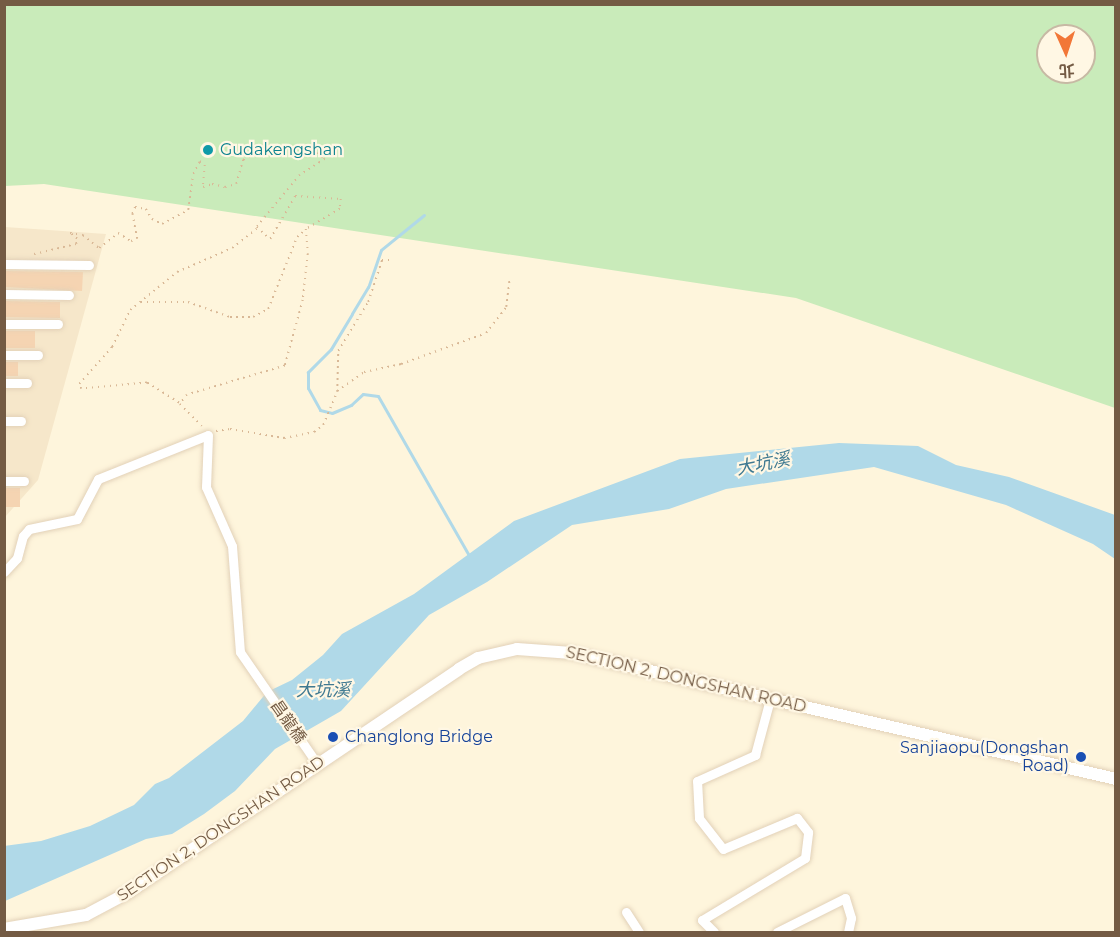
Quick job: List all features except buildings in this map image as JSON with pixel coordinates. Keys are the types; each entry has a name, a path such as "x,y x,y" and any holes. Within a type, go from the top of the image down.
{"main road":[{"name":"SECTION 2, DONGSHAN ROAD","path":"4,929 87,915 161,873 478,658 517,648 572,653 1116,779"}],"street":[{"path":"4,264 89,265"},
{"path":"4,294 69,295"},
{"path":"4,324 58,324"},
{"path":"4,355 38,355"},
{"path":"4,383 27,383"},
{"path":"4,421 21,422"},
{"path":"4,572 17,558 23,536 29,529 77,519 98,479 208,435"},
{"name":"昌龍橋","path":"208,435 206,488 222,520 234,557 240,652 318,765"},
{"path":"4,481 24,481"},
{"path":"714,933 702,920 805,858 808,832 797,818 723,849 699,818 697,781 754,755 770,699"},
{"path":"777,933 845,898 851,918 848,933"},
{"path":"626,912 639,933"}],"path":[{"path":"21,264 27,257 47,248 76,244 77,239 70,233 83,235 99,248 118,233 131,241 137,239 132,214 135,207 146,209 152,219 162,224 188,210 193,174 200,161 205,165 203,187 212,184 225,187 236,184 243,160 264,149 307,146 325,159 300,175 257,227 232,248 177,272 130,310 112,347 79,384 81,389 147,383 180,404 208,435 230,429 284,438 314,432 323,425 337,392 338,351 368,302 382,260 392,260"},
{"path":"141,302 188,302 230,317 253,317 268,309 297,237 340,209 341,199 295,196 270,239 257,227"},
{"path":"180,404 187,395 285,366 303,300 309,254 306,229"},
{"path":"337,392 364,372 401,364 486,333 506,307 509,281"}],"shaded area":[{"path":"5,227 106,234 38,480 5,517"}],"green space":[{"path":"5,4 1115,5 1115,408 796,298 44,184 5,186"}],"water":[{"name":"大坑溪","path":"839,443 918,446 956,465 1009,477 1115,515 1115,559 1093,544 1006,505 874,467 726,489 669,509 572,525 487,582 429,615 341,711 275,749 235,791 204,814 172,834 146,839 5,901 4,846 41,841 90,826 134,805 155,784 169,778 243,721 267,692 292,680 323,655 342,634 414,594 514,521 680,459"}],"waterway":[{"path":"424,215 381,250 368,287 352,314 331,349 308,372 308,388 320,410 332,413 351,405 363,394 378,396 468,554"}],"place":[{"name":"Gudakengshan","path":"208,150"},
{"name":"Changlong Bridge","path":"333,737"},
{"name":"Sanjiaopu(Dongshan Road)","path":"1081,757"}]}
